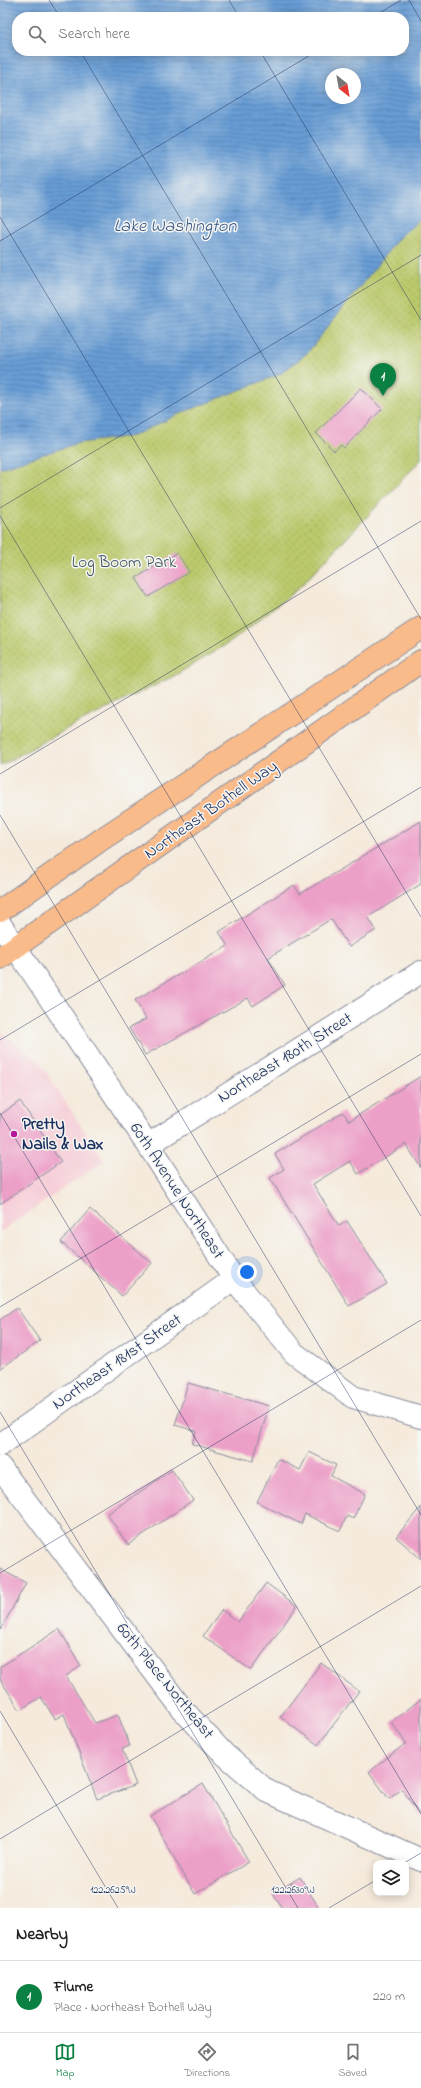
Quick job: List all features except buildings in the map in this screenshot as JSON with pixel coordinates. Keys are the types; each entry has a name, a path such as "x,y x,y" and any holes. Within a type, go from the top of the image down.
{"main road":[{"name":"Northeast Bothell Way","path":"0,911 102,839 421,628"},
{"name":"Northeast Bothell Way","path":"8,953 421,661"}],"street":[{"name":"60th Avenue Northeast","path":"0,924 8,953 148,1145 234,1279 294,1353 353,1397 421,1417"},
{"name":"Northeast 180th Street","path":"148,1145 421,972"},
{"name":"Northeast 181st Street","path":"0,1445 234,1279"},
{"name":"60th Place Northeast","path":"0,1467 184,1710 224,1754 267,1791 421,1860"}],"shaded area":[{"path":"0,1031 38,1060 104,1161 0,1232"}],"green space":[{"name":"Log Boom Park","path":"421,219 421,460 300,587 232,641 174,676 68,728 0,766 0,468 78,443 132,436 181,413 280,374 307,353 400,236"}],"water":[{"name":"Lake Washington","path":"0,0 421,0 421,219 400,236 307,353 280,374 181,413 132,436 78,443 0,468"}],"place":[{"name":"Flume","path":"383,396"},
{"name":"Pretty Nails & Wax","path":"14,1134"}]}
